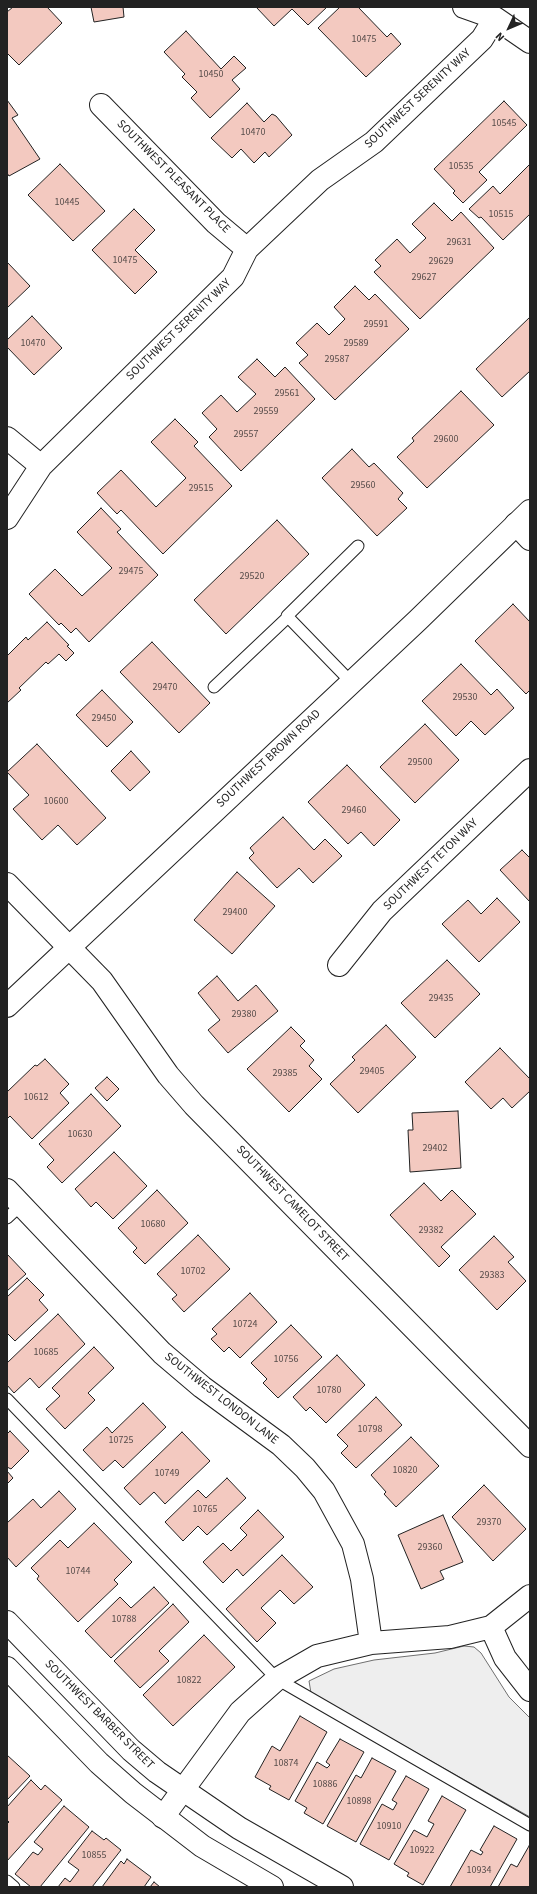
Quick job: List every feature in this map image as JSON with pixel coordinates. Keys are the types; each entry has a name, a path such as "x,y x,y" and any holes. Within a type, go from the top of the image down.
{"street":[{"path":"464,7 495,18 530,42"},
{"name":"SOUTHWEST SERENITY WAY","path":"7,518 41,466 233,278 247,249 320,180 374,142 482,39 495,18"},
{"name":"SOUTHWEST PLEASANT PLACE","path":"101,105 216,223 247,249"},
{"path":"7,438 41,466"},
{"name":"SOUTHWEST BROWN ROAD","path":"7,1006 351,682 525,525"},
{"name":"SOUTHWEST TETON WAY","path":"338,965 382,911 530,770"},
{"name":"SOUTHWEST CAMELOT STREET","path":"7,884 102,981 168,1075 194,1105 530,1446"},
{"name":"SOUTHWEST LONDON LANE","path":"12,1204 162,1353 202,1387 281,1445 305,1468 324,1491 353,1544 362,1579 371,1643"},
{"path":"163,1817 240,1712 277,1680 317,1656 371,1643 450,1637 491,1627 530,1596"},
{"name":"SOUTHWEST BARBER STREET","path":"7,1622 131,1750 157,1772 239,1828 342,1887"},
{"path":"491,1627 505,1658 530,1690"},
{"path":"7,1668 99,1763 133,1793 202,1846 272,1887"}],"lane":[{"path":"214,687 288,617 358,546"},
{"path":"288,617 351,682"},
{"path":"7,1399 277,1680 530,1825"},
{"path":"7,1881 14,1887"}],"shaded area":[{"path":"464,1646 474,1647 481,1653 509,1697 530,1718 530,1817 311,1693 309,1681 334,1669 374,1660 435,1653"}],"building":[{"path":"13,7 47,7 62,23 19,65 7,53 7,12"},
{"path":"91,7 123,7 124,17 94,22"},
{"path":"256,7 327,7 308,25 292,9 274,26"},
{"path":"340,7 358,7 387,37 391,33 401,44 366,77 318,28"},
{"path":"186,31 221,69 234,56 246,68 232,80 240,89 210,118 191,98 197,92 182,77 185,74 164,52"},
{"path":"7,100 18,115 12,118 40,159 9,176 7,173"},
{"path":"504,101 527,125 479,172 487,180 463,203 453,193 455,191 434,169"},
{"path":"247,103 264,122 272,114 276,116 292,135 269,157 265,152 254,163 241,149 232,158 211,138"},
{"path":"60,164 105,211 73,241 28,195"},
{"path":"530,164 530,214 503,240 481,217 479,218 469,209 493,186 500,194"},
{"path":"434,203 452,221 461,212 494,248 420,319 374,272 381,266 375,260 397,239 410,253 426,238 412,224"},
{"path":"134,209 155,230 135,250 157,272 135,294 92,250"},
{"path":"7,262 30,286 7,308"},
{"path":"355,286 369,300 375,294 409,329 335,400 299,363 308,355 296,343 317,323 329,335 345,319 334,307"},
{"path":"32,316 62,348 34,375 7,347 7,340"},
{"path":"530,317 530,371 502,397 476,369"},
{"path":"257,359 275,377 285,367 315,399 241,471 209,437 217,429 202,413 221,395 237,412 256,394 238,377"},
{"path":"461,391 494,425 427,488 397,457 414,441 412,438"},
{"path":"175,419 198,442 194,446 232,486 163,554 121,510 117,514 97,493 121,470 156,507 186,478 151,442"},
{"path":"352,449 369,467 374,463 403,493 398,499 407,508 377,536 322,478"},
{"path":"101,508 121,529 117,532 158,575 89,642 76,628 71,633 61,623 59,625 29,594 55,569 82,596 112,568 77,532"},
{"path":"277,520 309,554 226,634 194,600"},
{"path":"513,604 530,622 530,690 526,694 475,641"},
{"path":"47,622 69,645 67,646 74,653 66,661 59,654 48,664 46,662 19,688 21,690 7,703 7,656 26,637 28,640"},
{"path":"152,642 210,703 179,733 120,672"},
{"path":"461,664 491,695 497,689 514,708 485,735 471,721 456,736 422,701"},
{"path":"102,690 133,722 107,747 76,715"},
{"path":"425,724 459,760 415,803 380,767"},
{"path":"37,744 106,818 77,845 58,825 42,840 13,809 29,795 7,772"},
{"path":"131,751 150,772 130,791 111,771"},
{"path":"347,765 400,820 374,846 361,832 348,844 308,802"},
{"path":"283,817 314,850 325,839 342,856 313,883 299,868 277,888 249,858 254,853 250,848"},
{"path":"522,850 530,858 530,902 500,870"},
{"path":"237,872 275,906 232,954 194,920"},
{"path":"497,898 520,922 479,962 442,924 468,900 481,914"},
{"path":"447,960 480,994 435,1038 401,1003"},
{"path":"217,976 238,1001 256,985 278,1011 228,1053 208,1030 220,1020 198,993"},
{"path":"386,1025 416,1057 358,1113 330,1084 355,1060 352,1057"},
{"path":"291,1027 305,1041 300,1046 314,1060 309,1066 322,1079 289,1112 247,1069"},
{"path":"500,1048 530,1079 530,1091 512,1108 503,1098 491,1109 465,1082"},
{"path":"45,1059 69,1084 60,1093 69,1103 32,1139 10,1116 7,1119 7,1092 35,1065 37,1066"},
{"path":"107,1077 119,1089 107,1101 95,1088"},
{"path":"91,1094 121,1126 62,1183 47,1167 54,1160 39,1144"},
{"path":"458,1111 461,1168 410,1172 408,1130 413,1130 412,1113"},
{"path":"114,1152 147,1186 113,1219 96,1202 91,1207 75,1189"},
{"path":"424,1183 441,1201 452,1190 476,1214 441,1247 450,1256 439,1267 390,1215"},
{"path":"157,1190 188,1223 145,1264 133,1252 137,1248 118,1228"},
{"path":"198,1235 230,1269 184,1312 172,1299 177,1295 157,1274"},
{"path":"494,1236 514,1257 508,1262 526,1281 497,1310 459,1270"},
{"path":"7,1254 26,1274 7,1291"},
{"path":"27,1278 44,1295 39,1300 48,1310 15,1341 7,1333 7,1297"},
{"path":"250,1293 277,1322 240,1358 229,1347 224,1352 211,1339 217,1334 212,1329"},
{"path":"58,1314 85,1344 39,1388 30,1378 14,1393 7,1385 7,1363"},
{"path":"291,1325 322,1357 278,1398 263,1383 267,1379 251,1363"},
{"path":"94,1347 114,1368 88,1393 95,1400 65,1429 46,1409 60,1396 52,1388"},
{"path":"337,1355 365,1385 326,1423 310,1407 306,1411 293,1397"},
{"path":"376,1397 402,1425 356,1468 341,1453 348,1446 337,1435"},
{"path":"143,1403 166,1427 123,1468 115,1460 103,1471 83,1450 107,1427 112,1433"},
{"path":"10,1431 29,1451 11,1469 7,1467 7,1434"},
{"path":"182,1432 210,1461 165,1504 154,1492 140,1505 124,1488"},
{"path":"411,1437 439,1466 396,1507 384,1494 386,1492 371,1475"},
{"path":"7,1471 13,1478 7,1484"},
{"path":"227,1478 246,1498 207,1535 198,1526 183,1541 165,1522 198,1490 206,1498"},
{"path":"484,1485 526,1529 493,1561 452,1517"},
{"path":"59,1491 76,1509 16,1567 7,1557 7,1523 33,1499 41,1508"},
{"path":"258,1510 284,1537 243,1576 237,1569 223,1583 203,1562 223,1543 231,1551 247,1535 240,1528"},
{"path":"443,1515 463,1562 440,1571 444,1579 421,1589 398,1535"},
{"path":"94,1523 132,1562 114,1580 118,1584 78,1622 37,1579 39,1576 31,1568 60,1540 68,1548"},
{"path":"282,1555 313,1587 294,1604 280,1590 261,1608 276,1623 257,1642 226,1609"},
{"path":"154,1587 169,1603 111,1658 85,1631 120,1597 131,1608"},
{"path":"173,1604 189,1622 159,1651 169,1661 140,1688 114,1661"},
{"path":"204,1635 235,1667 173,1726 143,1695"},
{"path":"300,1716 327,1732 289,1800 269,1789 271,1786 255,1777 272,1746 280,1751"},
{"path":"340,1739 364,1752 323,1824 304,1813 307,1808 295,1801 317,1762 327,1768 330,1765 326,1762"},
{"path":"7,1755 30,1776 7,1800"},
{"path":"372,1758 396,1771 356,1842 327,1826 356,1775 361,1778"},
{"path":"406,1776 429,1789 389,1860 360,1844 382,1804 393,1810 397,1803 392,1800"},
{"path":"31,1780 41,1790 45,1785 62,1800 7,1861 7,1824 9,1822 7,1820 7,1807"},
{"path":"442,1796 466,1810 423,1885 407,1876 409,1873 394,1864 414,1830 427,1837 434,1824 428,1821"},
{"path":"64,1806 89,1827 40,1887 31,1887 15,1874 33,1852 38,1855 43,1849 34,1842"},
{"path":"494,1826 517,1839 490,1887 450,1887 471,1850 481,1855 483,1852 480,1850"},
{"path":"92,1831 104,1840 106,1838 121,1850 92,1887 58,1887 65,1878 70,1882 79,1870 68,1862"},
{"path":"529,1846 530,1887 498,1887 511,1864 517,1867"},
{"path":"127,1859 151,1877 144,1887 102,1887 121,1861 124,1864"},
{"path":"154,1882 160,1887 150,1887"}]}
